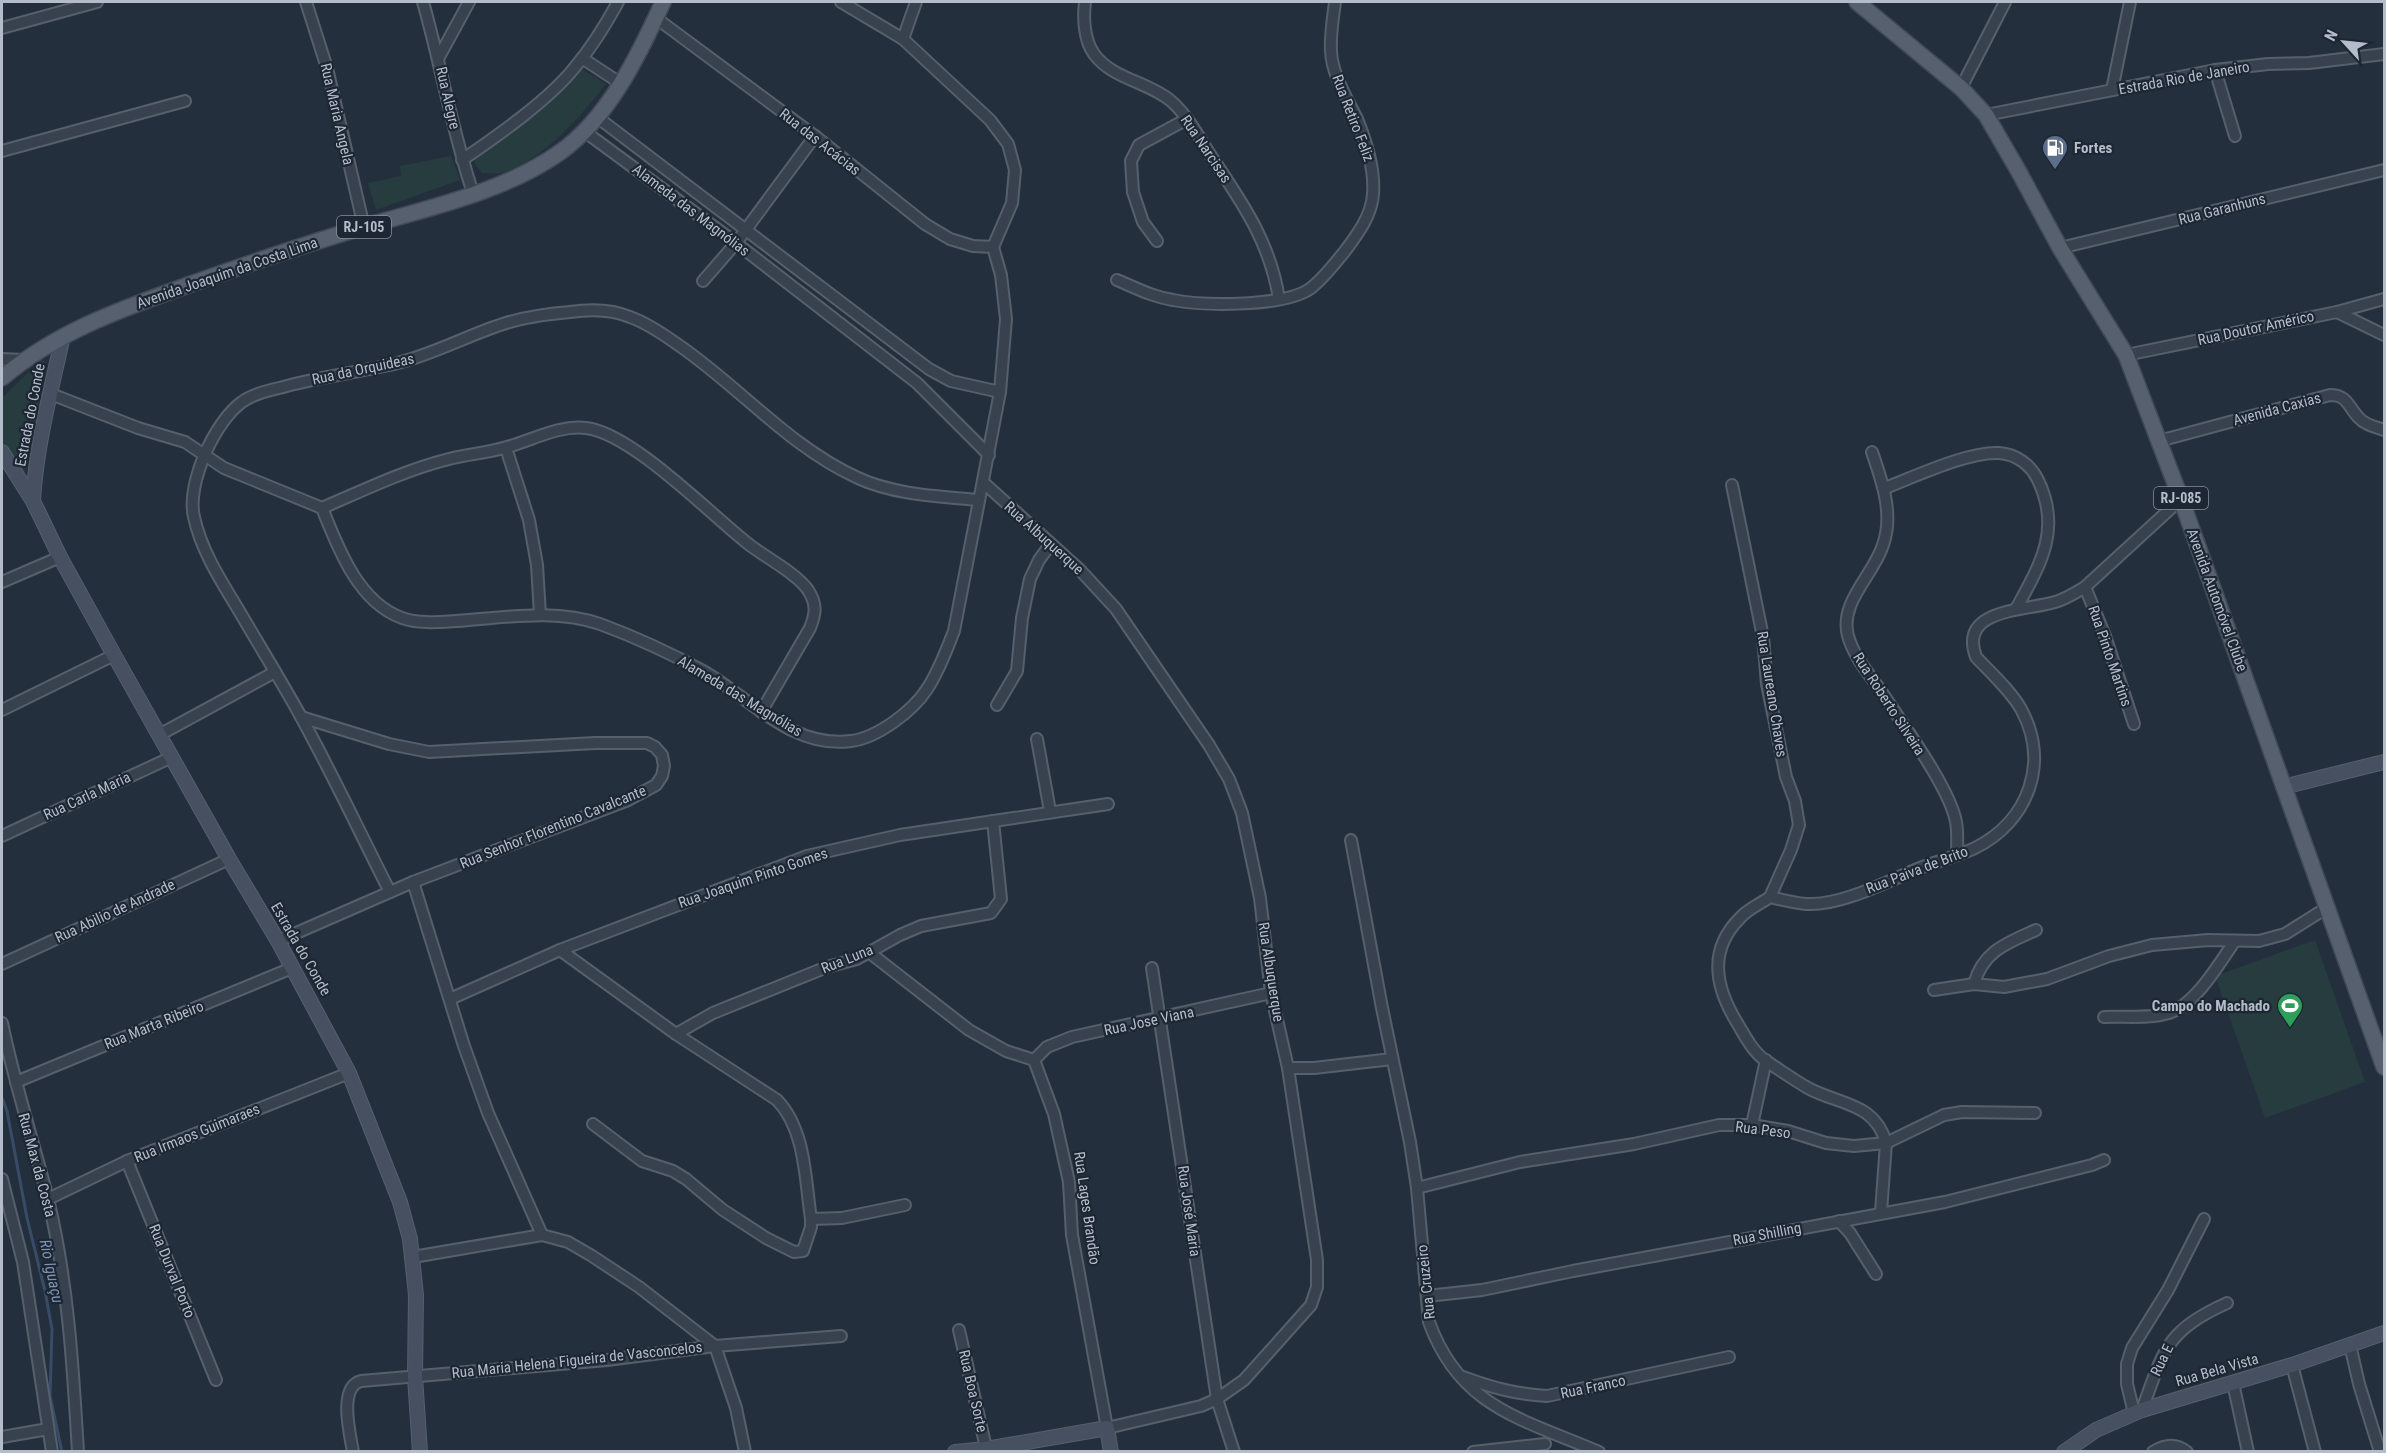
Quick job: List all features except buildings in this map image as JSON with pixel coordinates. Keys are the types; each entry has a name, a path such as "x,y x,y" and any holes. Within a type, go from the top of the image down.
{"main road":[{"name":"Avenida Joaquim da Costa Lima","path":"2,378 23,360 63,336 118,310 236,268 473,193 516,177 559,153 597,117 620,83 663,2"},
{"name":"Avenida Automóvel Clube","path":"1857,2 1873,6 1961,88 1986,116 2060,248 2126,355 2181,499 2385,1067"}],"street":[{"path":"2,28 97,2"},
{"name":"Rua Maria Angela","path":"306,2 327,68 364,227"},
{"name":"Rua Alegre","path":"423,2 439,57 462,160 473,193"},
{"path":"439,57 469,2"},
{"path":"462,160 493,139 549,93 575,68 606,24 618,2"},
{"path":"841,2 903,39 990,120 1008,144 1015,170 1012,203 993,247"},
{"path":"903,39 916,2"},
{"name":"Rua Narcisas","path":"1085,2 1086,37 1094,54 1103,64 1117,73 1142,83 1171,101 1187,118 1261,236 1275,271 1280,299"},
{"name":"Rua Retiro Feliz","path":"1117,280 1150,295 1174,301 1255,303 1295,296 1311,288 1336,263 1354,239 1369,213 1373,195 1371,165 1358,121 1335,72 1330,52 1335,2"},
{"path":"1961,88 2005,2"},
{"path":"2112,90 2130,2"},
{"name":"Rua das Acácias","path":"656,18 815,136 925,224 950,239 973,246 993,247"},
{"name":"Estrada Rio de Janeiro","path":"1986,116 2215,70 2268,64 2309,63 2385,54"},
{"path":"582,58 620,83"},
{"path":"2215,70 2235,136"},
{"path":"2,151 185,101"},
{"name":"Alameda das Magnólias","path":"597,117 941,376 965,386 1000,393"},
{"path":"1157,241 1143,222 1133,192 1131,161 1139,145 1187,118"},
{"name":"Alameda das Magnólias","path":"584,131 736,243 917,383 988,455"},
{"path":"703,281 736,243 815,136"},
{"name":"Rua Garanhuns","path":"2060,248 2385,170"},
{"name":"Alameda das Magnólias","path":"322,508 343,558 371,598 403,619 446,621 540,615 573,616 652,645 704,672 761,712 807,736 827,741 851,741 880,732 926,691 942,664 954,631 1000,393 1006,319 1001,275 993,247"},
{"path":"824,311 834,297"},
{"name":"Rua Doutor Américo","path":"2126,355 2337,312 2385,299"},
{"name":"Rua da Orquideas","path":"390,892 302,717 225,587 193,514 193,491 205,455 229,413 244,400 267,391 393,364 434,352 507,322 586,310 610,311 640,322 695,356 822,459 856,478 898,491 978,500"},
{"path":"2337,312 2385,335"},
{"name":"Estrada do Conde","path":"33,501 34,477 63,336"},
{"path":"2,359 23,360"},
{"path":"51,394 138,428 185,442 224,468 322,508 402,473 448,459 506,448 568,428 588,428 606,434 633,449 750,545 806,587 814,601 816,614 810,628 761,712"},
{"name":"Avenida Caxias","path":"2159,441 2330,395 2346,399 2360,419 2385,430"},
{"path":"506,448 529,520 537,565 540,615"},
{"name":"Estrada do Conde","path":"2,452 33,501 60,557 114,655 278,941 349,1073 400,1202 413,1257 416,1295 415,1377 420,1452"},
{"name":"Rua Roberto Silveira","path":"1872,452 1885,488 1887,519 1884,543 1847,611 1846,622 1849,638 1858,659 1950,802 1956,822 1957,854"},
{"path":"1885,488 1975,455 1998,453 2015,456 2026,464 2035,474 2046,497 2049,512 2049,539 2042,559 2016,609"},
{"name":"Rua Albuquerque","path":"984,483 1080,570 1116,609 1209,745 1229,779 1242,813 1260,898 1271,993 1288,1068 1317,1260 1317,1287 1311,1305 1244,1380 1217,1399 1201,1406 1107,1428"},
{"name":"Rua Laureano Chaves","path":"1732,484 1763,637 1769,695 1786,777 1795,801 1799,825 1791,850 1770,897"},
{"name":"Rua Paiva de Brito","path":"1770,897 1806,904 1822,903 1854,894 1983,843 1998,833 2018,814 2033,776 2033,740 2028,723 2019,706 1976,657 1972,647 1973,635 1980,624 1995,615 2054,603 2085,587 2181,499"},
{"path":"997,705 1017,670 1022,618 1030,579 1039,560 1050,545"},
{"path":"2,582 60,557"},
{"name":"Rua Pinto Martins","path":"2085,587 2105,636 2134,724"},
{"path":"2,710 114,655"},
{"path":"159,735 275,672"},
{"name":"Rua Senhor Florentino Cavalcante","path":"278,941 413,882 646,791 656,785 662,776 664,766 662,755 648,743 429,752 389,744 302,717"},
{"path":"1037,739 1050,811"},
{"name":"Rua Carla Maria","path":"2,836 172,757"},
{"path":"2283,787 2385,762"},
{"name":"Rua Joaquim Pinto Gomes","path":"450,999 560,950 807,856 900,835 1108,804"},
{"name":"Rua Luna","path":"676,1034 713,1013 827,967 870,953 900,934 921,926 991,913 1001,899 993,821"},
{"name":"Rua Cruzeiro","path":"1351,840 1410,1142 1417,1188 1429,1322 1435,1338 1459,1375 1482,1398 1508,1415 1599,1452"},
{"name":"Rua Abilio de Andrade","path":"2,964 229,859"},
{"path":"413,882 488,1113 542,1235 413,1257"},
{"path":"1770,897 1741,916 1730,928 1720,951 1716,970 1720,992 1752,1048 1766,1060 1808,1088 1864,1111 1875,1119 1886,1143 1881,1212"},
{"path":"1934,990 1974,984 2004,987 2047,979 2109,956 2152,945 2208,940 2259,941 2285,934 2328,907"},
{"path":"1974,984 1978,968 1995,951 2036,930"},
{"path":"2104,1017 2156,1016 2171,1012 2199,990 2234,942"},
{"path":"560,950 676,1034 777,1100 785,1109 797,1136 811,1219 812,1227 803,1251 794,1252 723,1210 686,1179 673,1171 642,1161 593,1124"},
{"path":"870,953 969,1030 1006,1051 1034,1060"},
{"name":"Rua Marta Ribeiro","path":"16,1082 292,968"},
{"name":"Rua José Maria","path":"1152,969 1217,1399 1234,1452"},
{"name":"Rua Jose Viana","path":"1034,1060 1055,1042 1271,993"},
{"name":"Rua Max da Costa","path":"2,1023 48,1199 69,1311 78,1452"},
{"path":"1288,1068 1314,1068 1392,1059"},
{"name":"Rua Lages Brandão","path":"1034,1060 1054,1114 1069,1182 1072,1235 1111,1452"},
{"path":"1752,1125 1766,1060"},
{"name":"Rua Irmaos Guimaraes","path":"48,1199 127,1161 349,1073"},
{"name":"Rua Peso","path":"1417,1188 1520,1162 1634,1144 1719,1125 1752,1125 1788,1131 1826,1143 1854,1146 1886,1143 1944,1115 1962,1112 2035,1113"},
{"name":"Rua Shilling","path":"1427,1296 1482,1290 1573,1270 1945,1202 2104,1160"},
{"name":"Rua Durval Porto","path":"127,1161 216,1380"},
{"path":"2,1179 6,1216 23,1262 52,1452"},
{"path":"811,1219 842,1218 905,1205"},
{"path":"2138,1412 2127,1384 2127,1364 2132,1348 2168,1290 2204,1219"},
{"path":"1839,1221 1850,1233 1876,1274"},
{"name":"Rua Maria Helena Figueira de Vasconcelos","path":"542,1235 568,1242 592,1256 639,1287 715,1346"},
{"name":"Rua E","path":"2138,1412 2167,1345 2177,1334 2202,1315 2228,1304"},
{"name":"Rua Boa Sorte","path":"960,1330 987,1450"},
{"name":"Rua Bela Vista","path":"2064,1452 2096,1430 2138,1412 2292,1365 2385,1333"},
{"path":"745,1452 738,1416 715,1346 841,1336"},
{"path":"2350,1345 2359,1384 2380,1452"},
{"name":"Rua Maria Helena Figueira de Vasconcelos","path":"353,1452 347,1410 350,1390 355,1382 607,1360 715,1346"},
{"name":"Rua Franco","path":"1459,1375 1507,1392 1547,1396 1729,1357"},
{"path":"2292,1365 2315,1452"},
{"path":"2233,1383 2248,1452"},
{"path":"956,1452 987,1450 1107,1428"},
{"path":"2,1437 48,1429"},
{"path":"1473,1452 1546,1448 1546,1430"},
{"path":"2153,1452 2170,1445 2187,1452"}],"green space":[{"path":"582,69 606,84 573,123 548,146 520,165 503,173 482,173 475,164 474,156"},
{"path":"451,156 460,180 376,210 368,183 401,176 400,166"},
{"path":"41,360 45,362 46,367 25,472 15,470 2,446 2,398"},
{"name":"Campo do Machado","path":"2315,940 2365,1082 2265,1118 2215,976"}],"waterway":[{"name":"Rio Iguaçu","path":"2,1098 7,1111 27,1218 52,1329 50,1396 62,1452"}],"place":[{"name":"Fortes","path":"2055,171"},
{"name":"Campo do Machado","path":"2290,1029"}]}
